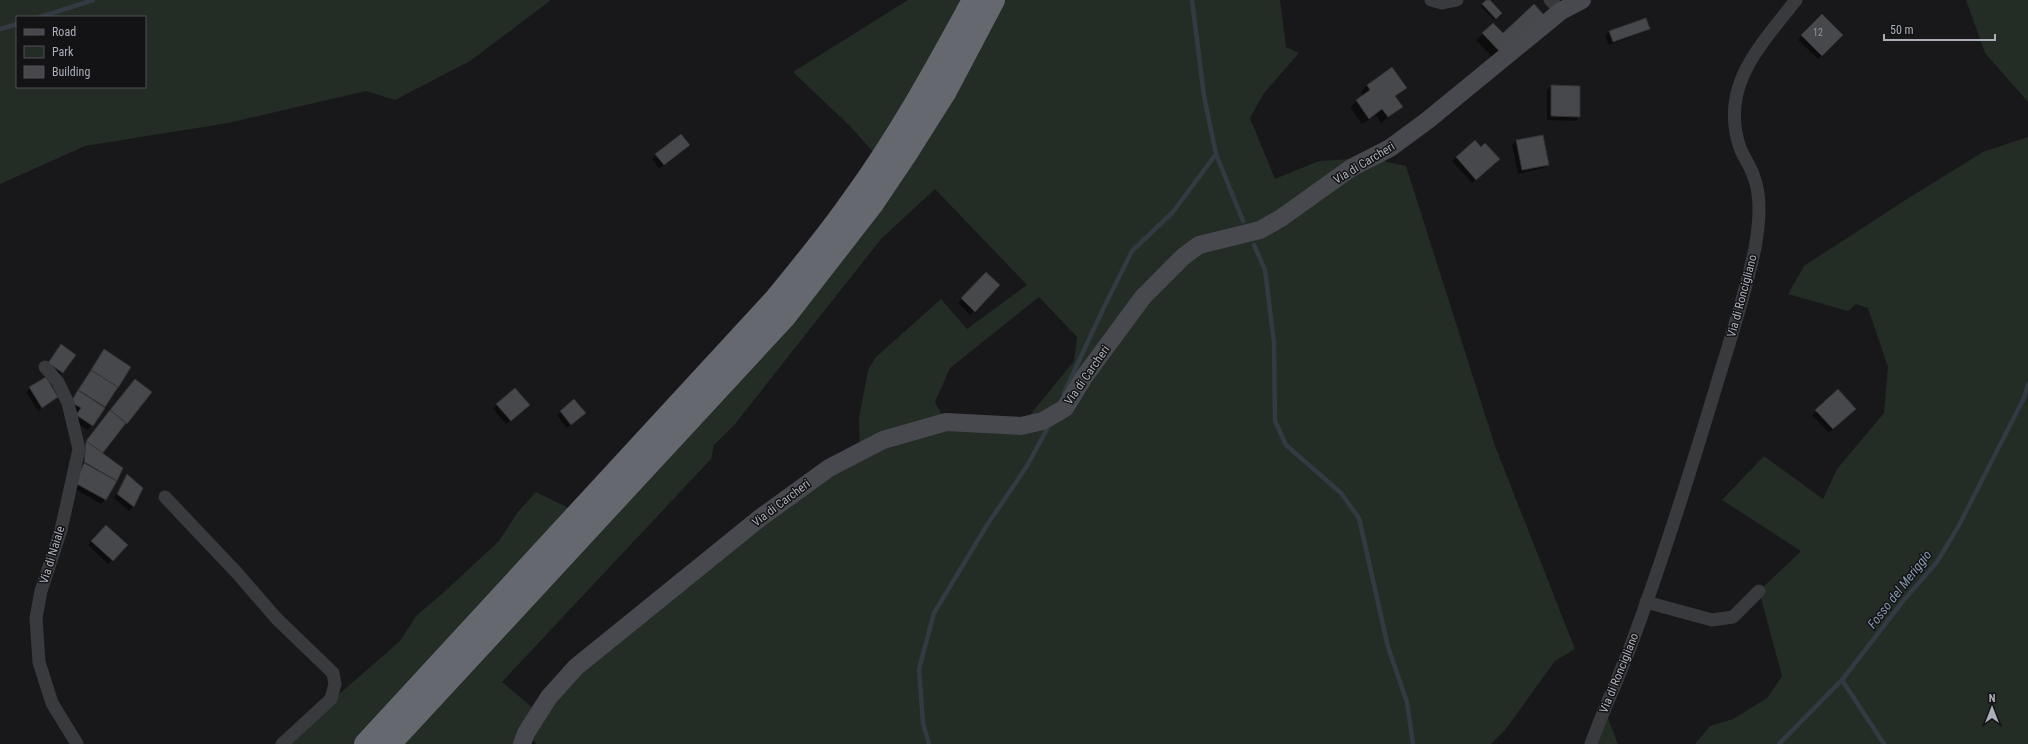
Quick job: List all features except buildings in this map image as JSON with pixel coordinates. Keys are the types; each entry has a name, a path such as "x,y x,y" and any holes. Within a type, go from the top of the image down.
{"highway":[{"path":"365,744 775,299 820,244 880,160 918,101 973,0"},
{"path":"390,744 785,317 872,205 909,150 944,92 994,0"}],"street":[{"path":"1431,0 1442,3 1457,0"},
{"name":"Via di Carcheri","path":"522,744 526,733 549,697 576,667 760,518 829,468 883,440 946,422 1021,426 1043,421 1064,408 1084,377 1143,297 1184,256 1199,245 1260,230 1281,218 1352,168 1390,148 1428,120 1555,6 1582,0"},
{"name":"Via di Roncigliano","path":"1591,744 1634,637 1663,556 1728,348 1755,247 1760,202 1754,177 1741,150 1734,128 1735,104 1739,83 1750,61 1796,0"},
{"name":"Via di Naiale","path":"45,367 58,382 68,403 79,448 61,530 41,591 36,618 39,662 52,703 77,744"},
{"path":"165,497 237,573 277,619 333,673 335,684 331,699 282,744"},
{"path":"1646,602 1712,620 1733,617 1759,591"}],"green space":[{"path":"0,0 551,0 470,61 395,100 366,91 228,123 85,146 0,184"},
{"path":"908,0 973,0 880,160 851,127 793,72"},
{"path":"994,0 1280,0 1286,47 1299,53 1264,93 1250,118 1275,179 1319,161 1369,158 1406,166 1495,446 1575,649 1555,661 1505,730 1491,744 537,744 526,733 522,744 390,744 652,461","holes":["935,189 1027,285 967,329 941,299 876,357 868,370 859,418 860,452 576,667 539,713 502,682 711,459 714,445 735,424 881,239","1039,297 1077,337 1074,361 1021,426 946,422 935,402 950,368"]},
{"path":"1966,0 2028,0 2028,102 1985,53"},
{"path":"2028,137 2028,744 1695,744 1710,726 1733,719 1767,698 1782,676 1759,591 1801,551 1722,500 1764,456 1823,499 1837,469 1884,413 1888,367 1868,308 1856,304 1848,311 1788,294 1804,266 1983,152"},
{"path":"536,492 579,513 365,744 282,744 400,641 416,616 499,541 517,513"},
{"path":"1604,708 1618,744 1591,744"}],"waterway":[{"path":"43,16 93,0"},
{"path":"1192,0 1204,96 1216,154 1243,221"},
{"path":"0,29 16,24"},
{"path":"1064,393 1132,251 1173,212 1216,154"},
{"path":"1254,245 1265,270 1274,343 1275,421 1286,445 1341,493 1359,518 1388,647 1407,702 1413,744"},
{"name":"Fosso del Meriggio","path":"1779,744 1842,680 1903,601 1937,562 1958,527 2024,398 2028,384"},
{"path":"929,744 923,723 919,669 934,613 987,525 1027,466 1047,429"},
{"path":"1842,680 1884,744"}]}
